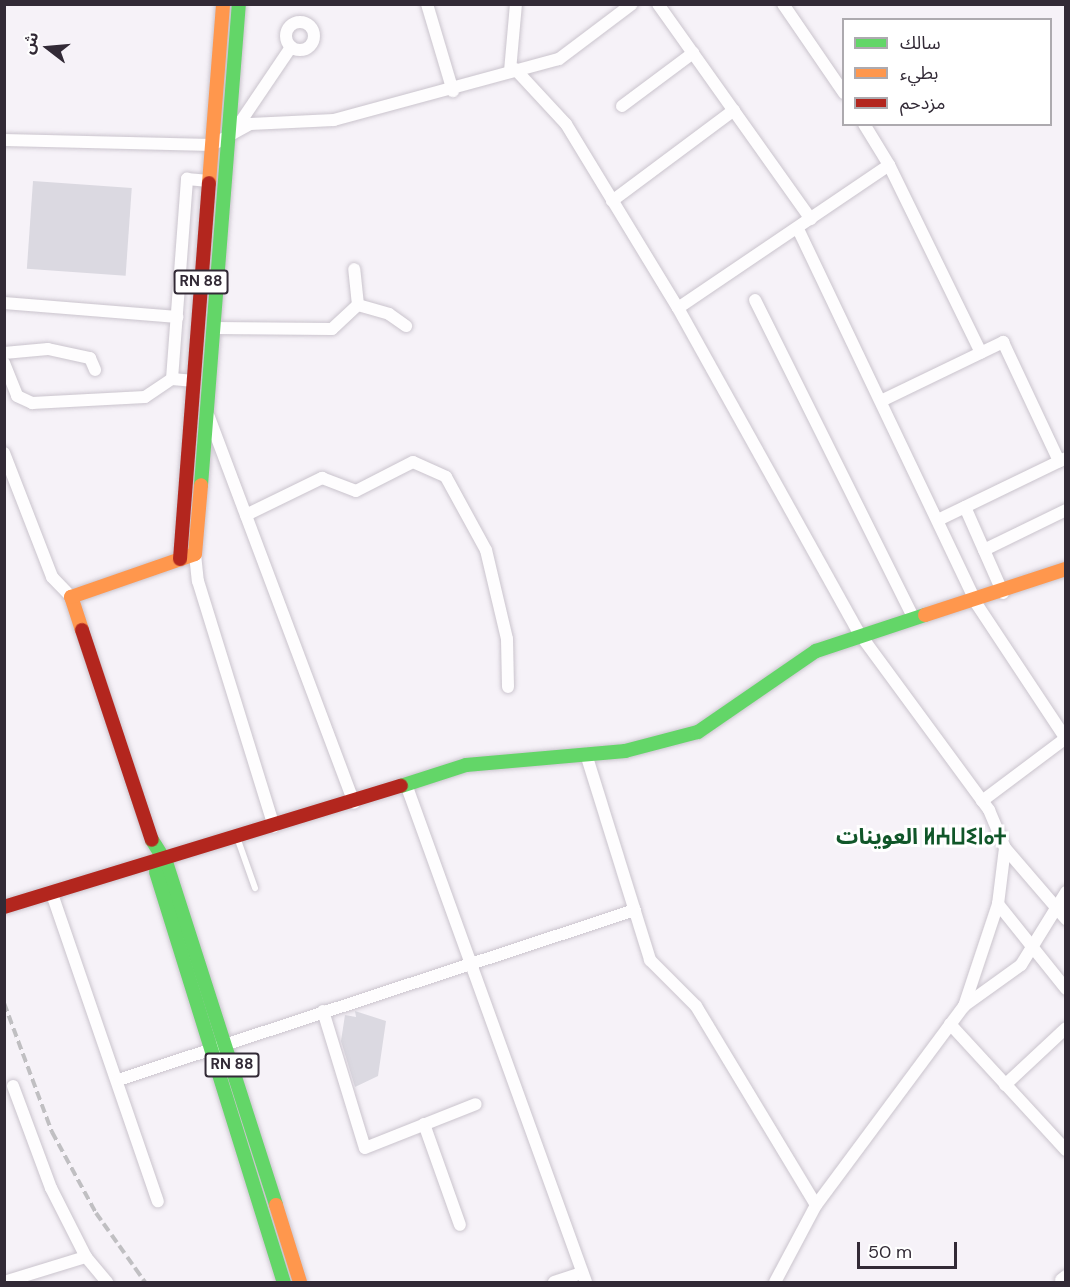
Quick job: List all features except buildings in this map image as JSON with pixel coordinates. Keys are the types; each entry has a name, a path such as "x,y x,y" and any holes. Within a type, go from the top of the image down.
{"main road":[{"name":"RN 88","path":"180,559 223,4"},
{"name":"RN 88","path":"195,554 239,4"},
{"path":"71,597 195,554"},
{"path":"4,907 159,860 238,839 407,787 466,765 625,751 698,732 771,677 859,633 976,603 1065,569"},
{"name":"RN 88","path":"71,597 159,860 225,1043 300,1282"},
{"name":"RN 88","path":"159,860 209,1048 284,1282"},
{"path":"250,1178 266,1173"}],"street":[{"path":"427,4 453,91"},
{"path":"516,4 512,70 566,124 678,308 859,633 982,801 1005,848 1065,919"},
{"path":"4,140 212,145 229,138 250,124 334,120 453,91 512,70 559,59 632,4"},
{"path":"658,4 811,219"},
{"path":"783,4 842,92"},
{"path":"229,138 291,47"},
{"path":"622,106 693,53"},
{"path":"612,201 734,110"},
{"path":"865,126 889,165 981,353"},
{"path":"678,308 798,229 889,165"},
{"path":"172,379 187,179 209,181"},
{"path":"798,229 976,603 1065,739 982,801"},
{"path":"354,269 358,305"},
{"path":"755,300 914,619"},
{"path":"4,303 177,317"},
{"path":"213,328 332,329 358,305"},
{"path":"358,305 389,314 406,326"},
{"path":"881,400 1003,342 1062,459 938,520"},
{"path":"4,353 48,349 90,358 95,370"},
{"path":"4,363 17,396 32,404 145,397 172,379 194,381"},
{"path":"207,410 354,803"},
{"path":"4,453 52,577 71,597"},
{"path":"246,515 322,478 356,491 413,462 446,477 486,550 507,639 508,687"},
{"path":"964,507 1003,593"},
{"path":"984,550 1065,510"},
{"path":"195,554 198,581 274,827"},
{"path":"586,754 650,960 696,1006 816,1204"},
{"path":"407,787 467,965 584,1278 554,1282"},
{"path":"964,1006 998,904 1005,848"},
{"path":"775,1282 816,1204 964,1006 1032,952 1065,892"},
{"path":"52,894 158,1201"},
{"path":"998,904 1032,952 1065,989"},
{"path":"118,1080 209,1048 635,910"},
{"path":"323,1011 365,1148 476,1104"},
{"path":"950,1024 1065,1150"},
{"path":"1005,1085 1065,1028"},
{"path":"13,1086 51,1188 86,1257 107,1282"},
{"path":"424,1124 460,1225"},
{"path":"4,1282 86,1257"}],"lane":[{"path":"238,839 255,888"}],"railway":[{"path":"4,1003 52,1132 96,1213 145,1282"}],"traffic: fast":[{"path":"201,485 239,4"},
{"path":"401,786 466,765 625,751 698,732 816,651 925,615"},
{"path":"152,840 166,862 276,1205"},
{"path":"156,872 284,1282"}],"traffic: slow":[{"path":"209,183 223,4"},
{"path":"82,630 71,597 195,554 201,485"},
{"path":"925,615 1066,569"},
{"path":"276,1205 300,1282"}],"traffic: jam":[{"path":"180,559 209,183"},
{"path":"82,630 152,840"},
{"path":"4,907 401,786"}],"district":[{"name":"العوينات ⵍⵄⵡⵉⵏⴰⵜ","path":"921,837"}]}
